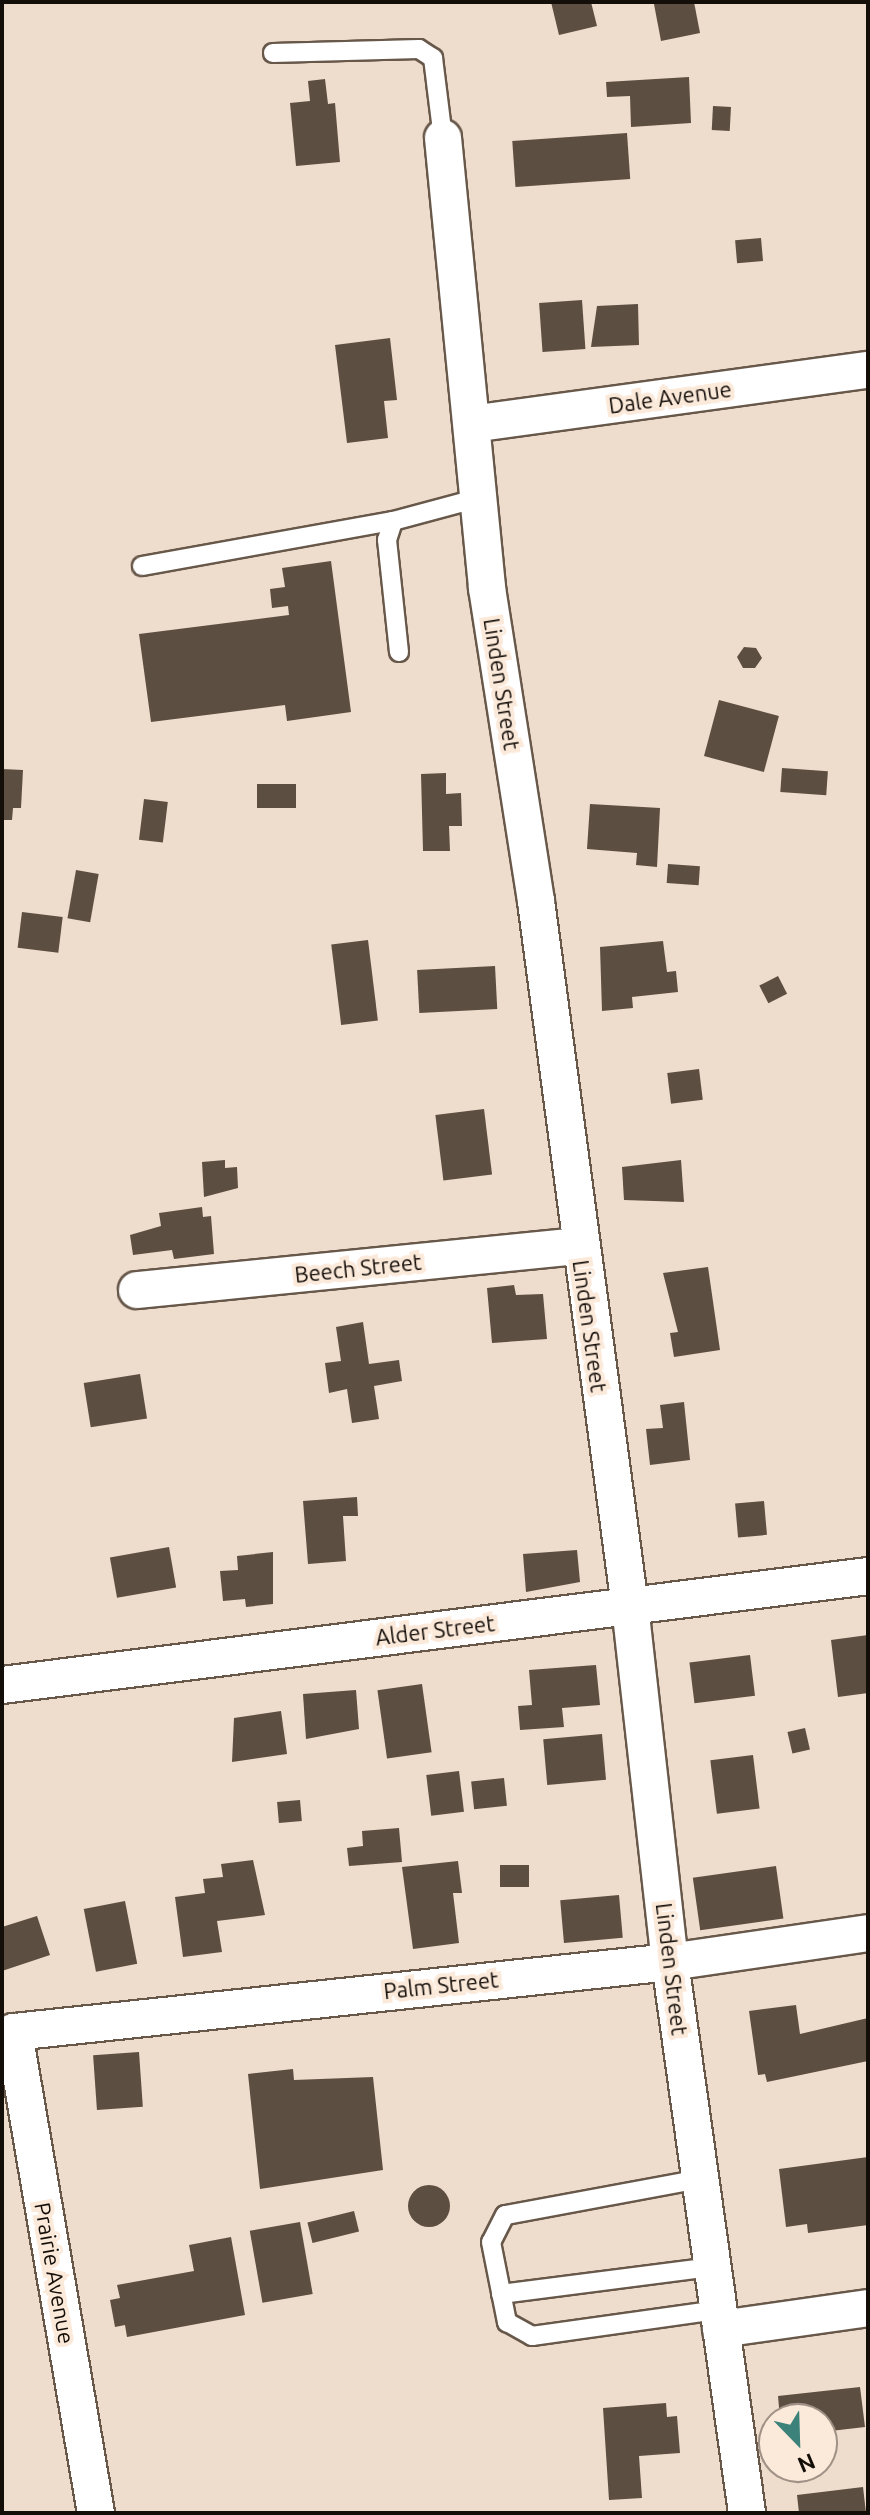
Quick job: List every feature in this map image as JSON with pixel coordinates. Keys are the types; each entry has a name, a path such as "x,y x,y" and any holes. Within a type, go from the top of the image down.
{"street":[{"name":"Linden Street","path":"443,138 479,498 630,1606 670,1962 747,2513"},
{"name":"Dale Avenue","path":"472,424 868,370"},
{"name":"Beech Street","path":"137,1290 579,1246"},
{"name":"Alder Street","path":"2,1685 868,1576"},
{"name":"Palm Street","path":"14,2032 670,1962 868,1933"},
{"name":"Prairie Avenue","path":"14,2032 96,2513"},
{"path":"719,2319 868,2308"}],"lane":[{"path":"273,53 419,49 433,58 443,138"},
{"path":"142,566 393,521 479,498"},
{"path":"393,521 387,540 399,652"},
{"path":"700,2179 505,2215 491,2242 507,2322 532,2336 719,2319"},
{"path":"501,2294 712,2267"}],"building":[{"path":"551,2 591,2 597,26 559,35"},
{"path":"694,2 700,33 661,41 654,4"},
{"path":"689,77 691,123 631,127 630,96 607,97 606,82"},
{"path":"325,79 328,104 335,103 340,162 296,166 290,103 310,101 308,81"},
{"path":"713,106 731,107 730,131 712,130"},
{"path":"627,133 630,179 515,187 512,141"},
{"path":"761,238 763,261 737,263 735,240"},
{"path":"582,300 585,349 543,352 539,303"},
{"path":"638,304 639,345 591,347 597,306"},
{"path":"390,338 397,400 384,401 388,438 347,443 335,345"},
{"path":"331,561 351,712 287,721 285,705 151,722 139,634 289,615 288,606 272,608 270,589 285,587 282,568"},
{"path":"744,647 756,648 762,658 755,668 743,668 737,657"},
{"path":"719,700 779,716 764,772 704,756"},
{"path":"782,768 828,771 826,795 780,792"},
{"path":"2,769 23,770 21,808 13,808 12,820 2,820"},
{"path":"446,773 446,794 461,793 462,826 449,826 450,851 423,851 421,774"},
{"path":"257,784 296,784 296,808 257,808"},
{"path":"144,799 168,802 163,843 139,840"},
{"path":"590,804 660,808 657,867 636,865 637,853 587,849"},
{"path":"668,864 700,866 699,885 667,883"},
{"path":"76,870 99,874 90,922 67,918"},
{"path":"22,912 63,917 58,953 18,948"},
{"path":"368,940 378,1020 341,1025 331,945"},
{"path":"663,941 667,972 676,971 678,992 632,997 633,1008 602,1011 600,947"},
{"path":"495,966 497,1009 419,1013 417,970"},
{"path":"778,976 787,994 768,1003 759,986"},
{"path":"699,1069 703,1100 671,1104 667,1073"},
{"path":"484,1109 492,1175 443,1180 435,1115"},
{"path":"225,1160 225,1168 237,1167 238,1188 204,1197 202,1162"},
{"path":"681,1160 684,1202 624,1200 622,1167"},
{"path":"202,1207 203,1217 211,1216 214,1254 174,1259 172,1250 133,1255 130,1235 161,1226 159,1213"},
{"path":"708,1267 720,1350 674,1357 670,1333 678,1332 663,1273"},
{"path":"514,1285 516,1295 543,1294 547,1339 492,1343 487,1288"},
{"path":"363,1322 369,1364 399,1360 402,1381 374,1386 379,1419 352,1423 347,1389 329,1393 325,1363 341,1361 336,1327"},
{"path":"140,1374 147,1418 91,1427 84,1383"},
{"path":"684,1402 690,1460 650,1465 646,1429 663,1428 660,1405"},
{"path":"357,1497 358,1516 343,1516 346,1561 308,1564 303,1501"},
{"path":"764,1501 767,1535 738,1537 735,1504"},
{"path":"169,1547 176,1587 117,1598 110,1557"},
{"path":"577,1550 580,1582 526,1592 523,1554"},
{"path":"273,1552 273,1604 246,1607 245,1599 223,1601 220,1571 238,1570 237,1556"},
{"path":"868,1635 868,1693 838,1697 831,1640"},
{"path":"750,1655 755,1696 694,1703 689,1662"},
{"path":"596,1665 600,1705 562,1708 564,1727 520,1730 518,1706 532,1705 529,1670"},
{"path":"422,1684 432,1752 387,1759 377,1690"},
{"path":"356,1690 359,1729 306,1739 303,1694"},
{"path":"281,1711 287,1754 232,1762 234,1718"},
{"path":"805,1728 810,1749 792,1753 787,1732"},
{"path":"602,1734 606,1780 547,1785 543,1739"},
{"path":"753,1755 760,1809 717,1814 710,1760"},
{"path":"459,1771 464,1812 431,1816 426,1775"},
{"path":"504,1778 507,1806 474,1809 471,1781"},
{"path":"300,1800 302,1821 279,1823 277,1802"},
{"path":"399,1828 402,1862 349,1866 347,1848 363,1846 362,1831"},
{"path":"253,1860 265,1915 217,1921 222,1952 183,1957 175,1897 205,1893 203,1879 223,1877 221,1864"},
{"path":"458,1861 462,1893 453,1893 459,1943 413,1949 402,1867"},
{"path":"500,1865 529,1865 529,1887 500,1887"},
{"path":"776,1866 783,1918 700,1930 693,1878"},
{"path":"619,1895 623,1938 564,1943 560,1900"},
{"path":"125,1901 137,1964 96,1972 84,1909"},
{"path":"37,1916 50,1955 2,1971 2,1927"},
{"path":"796,2005 800,2034 868,2018 868,2061 767,2082 765,2074 758,2075 749,2011"},
{"path":"139,2052 143,2107 97,2110 93,2055"},
{"path":"293,2069 294,2080 373,2077 383,2170 260,2189 248,2074"},
{"path":"868,2157 868,2225 808,2233 807,2224 786,2227 779,2169"},
{"path":"429,2185 444,2191 450,2206 444,2221 429,2227 414,2221 408,2206 414,2191"},
{"path":"354,2211 359,2231 313,2243 307,2223"},
{"path":"300,2222 313,2294 262,2303 250,2231"},
{"path":"231,2237 245,2315 127,2337 125,2325 115,2327 110,2300 120,2298 117,2285 194,2271 189,2245"},
{"path":"860,2387 865,2427 838,2430 838,2403 779,2403 778,2396"},
{"path":"666,2403 667,2417 677,2416 680,2453 639,2456 642,2498 609,2500 603,2408"},
{"path":"863,2487 866,2513 799,2513 797,2495"}]}
